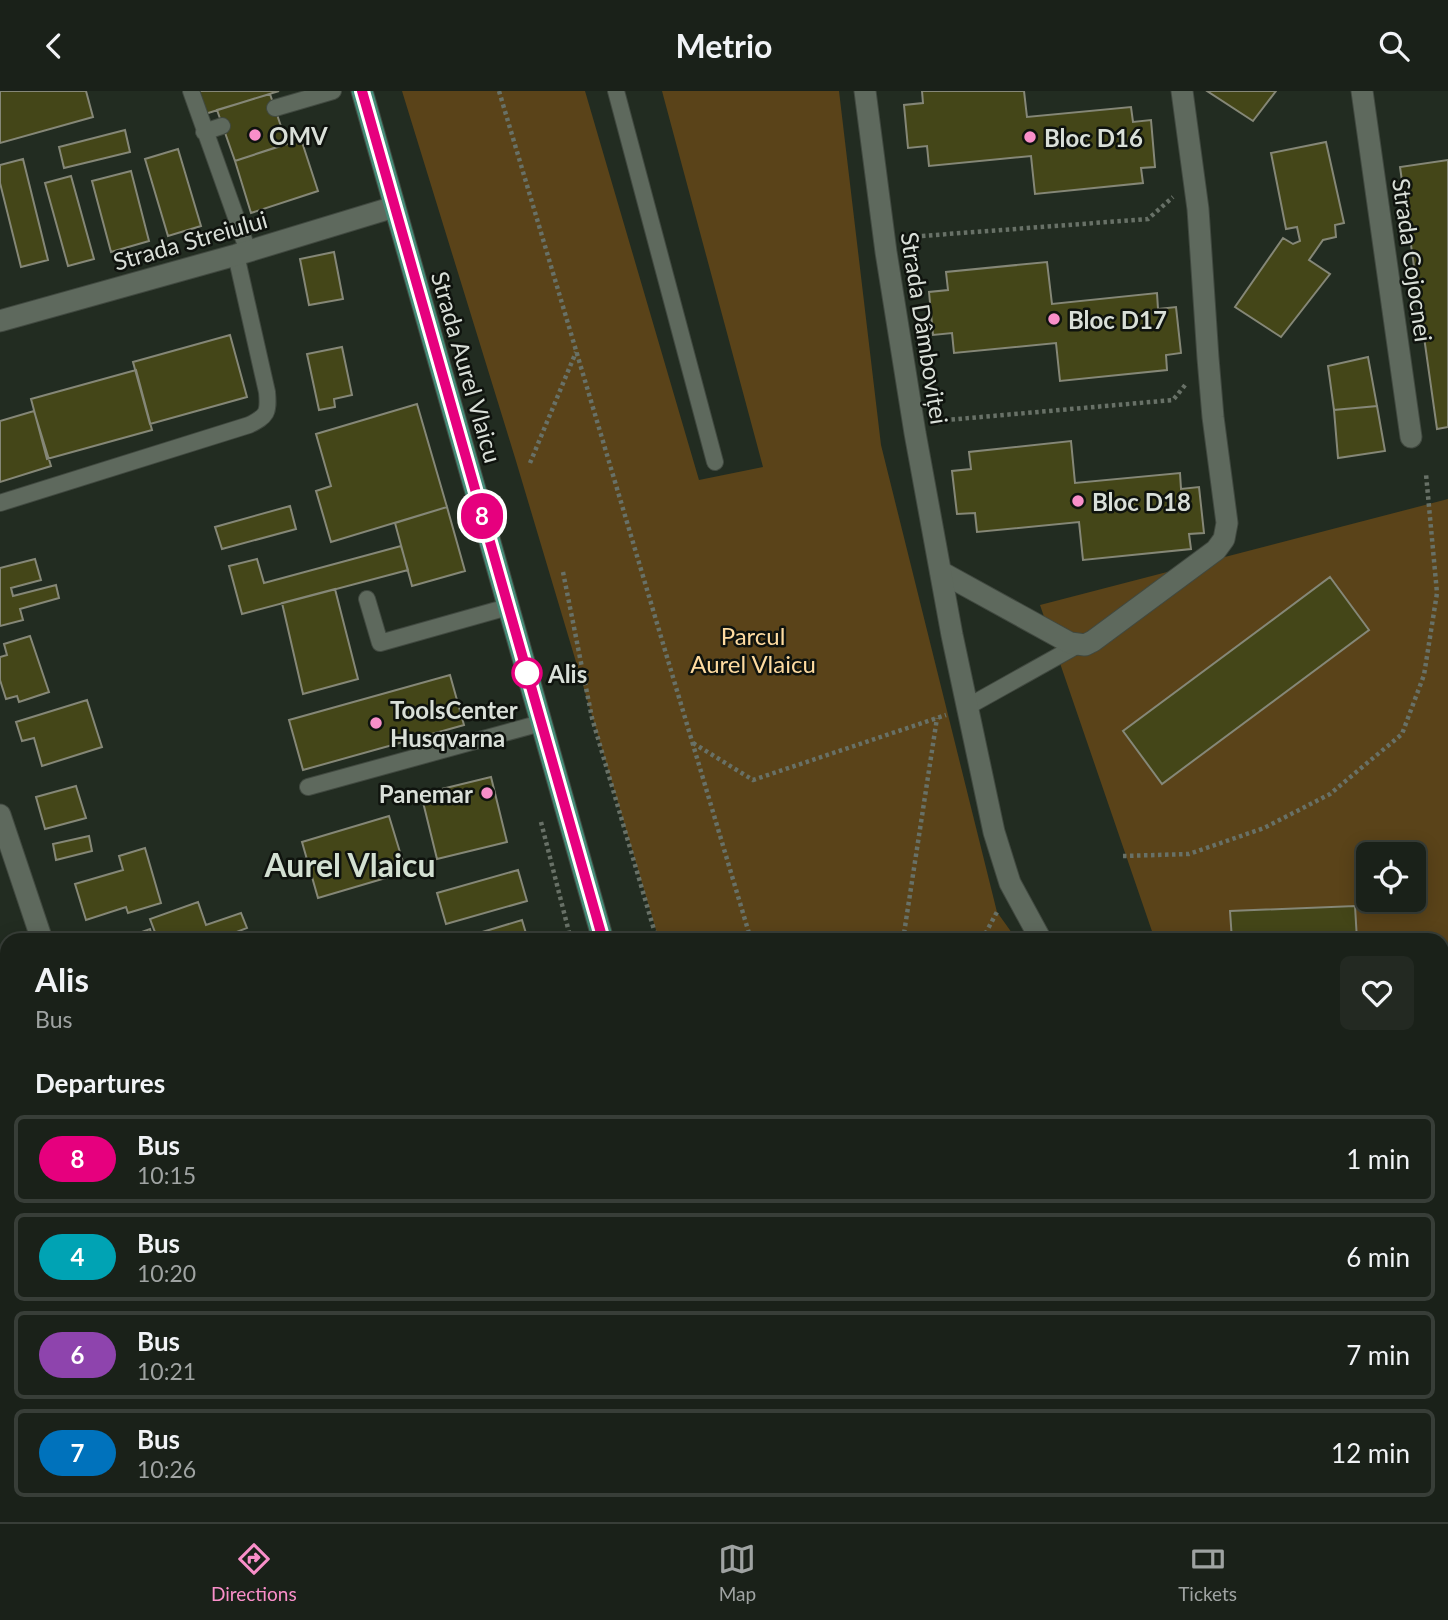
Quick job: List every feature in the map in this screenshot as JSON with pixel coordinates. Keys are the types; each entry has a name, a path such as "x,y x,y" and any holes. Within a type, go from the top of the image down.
{"main road":[{"name":"Strada Aurel Vlaicu","path":"362,91 601,933"}],"street":[{"name":"Strada Dâmboviței","path":"865,91 884,239 951,635 990,819 1010,883 1037,933"},
{"path":"941,572 1070,643 1085,645 1216,550 1224,539 1227,523 1213,417 1195,177 1182,91"},
{"name":"Strada Cojocnei","path":"1362,91 1411,437"},
{"name":"Strada Streiului","path":"0,321 394,207"},
{"path":"0,815 40,933"}],"lane":[{"path":"0,503 249,425 262,418 269,409 242,253 191,91"},
{"path":"275,108 333,91"},
{"path":"616,91 715,462"},
{"path":"204,132 222,126"},
{"path":"367,599 380,643 508,607"},
{"path":"967,707 1078,645"},
{"path":"308,787 541,723"}],"path":[{"path":"499,91 749,933"},
{"path":"884,239 1148,219 1195,177"},
{"path":"530,463 576,352"},
{"path":"915,433 934,430 934,424 947,420 1173,400 1208,358"},
{"path":"1123,856 1189,854 1264,828 1331,794 1402,734 1424,675 1437,593 1426,474"},
{"path":"563,572 592,718 655,933"},
{"path":"692,742 753,780 967,707"},
{"path":"904,933 937,718"},
{"path":"541,821 569,933"}],"green space":[{"name":"Parcul Aurel Vlaicu","path":"402,91 585,91 699,480 763,467 662,91 839,91 881,445 997,912 1012,933 657,933"},
{"path":"1448,499 1448,933 1153,933 1040,605"}],"building":[{"path":"0,91 86,91 93,117 0,143"},
{"path":"198,91 279,91 205,114"},
{"name":"Bloc D16","path":"922,91 1024,91 1027,117 1131,107 1133,122 1151,120 1155,167 1141,168 1143,183 1035,194 1031,156 929,166 927,146 908,148 904,105 923,103"},
{"path":"1207,91 1276,91 1253,121"},
{"name":"OMV","path":"270,94 287,144 235,161 217,110"},
{"path":"125,130 130,152 64,168 59,147"},
{"path":"301,139 318,191 251,213 235,161"},
{"path":"1326,142 1344,223 1335,225 1336,237 1323,240 1309,260 1330,274 1281,337 1235,307 1283,238 1293,244 1300,241 1297,227 1286,229 1271,153"},
{"path":"178,149 201,226 168,236 145,159"},
{"path":"23,159 48,260 21,267 0,183 0,165"},
{"path":"1448,160 1448,427 1437,429 1400,167"},
{"path":"131,171 149,241 111,252 92,181"},
{"path":"71,176 94,259 68,266 45,183"},
{"path":"334,252 343,299 309,305 300,259"},
{"name":"Bloc D17","path":"1047,262 1052,304 1157,293 1158,309 1176,307 1181,353 1166,355 1167,370 1060,381 1056,343 954,353 952,333 933,335 929,292 948,290 946,272"},
{"path":"230,335 247,397 150,424 133,362"},
{"path":"342,347 352,395 334,399 335,407 319,410 307,354"},
{"path":"1368,357 1377,406 1334,410 1328,366"},
{"path":"136,370 152,430 47,459 31,399"},
{"path":"417,404 447,507 331,542 316,491 331,486 316,434"},
{"path":"1377,406 1385,451 1338,458 1334,410"},
{"path":"34,411 51,466 0,482 0,421"},
{"name":"Bloc D18","path":"1071,441 1075,483 1180,473 1181,489 1199,487 1204,533 1189,534 1191,549 1083,560 1079,522 977,532 975,513 957,514 952,471 971,469 969,452"},
{"path":"290,506 296,529 222,549 215,527"},
{"path":"447,507 465,571 412,586 395,523"},
{"path":"401,546 408,570 242,614 229,566 257,559 264,583"},
{"path":"35,559 41,580 11,588 13,596 56,585 59,598 20,609 23,620 0,626 0,568"},
{"path":"1330,577 1369,630 1162,784 1123,731"},
{"path":"335,589 358,679 303,694 282,603"},
{"path":"30,636 49,692 19,702 17,696 6,699 0,680 0,657 7,655 4,644"},
{"name":"ToolsCenter Husqvarna","path":"450,675 464,725 303,770 289,720"},
{"path":"87,700 102,747 42,766 34,738 22,741 16,722"},
{"path":"491,777 507,842 437,859 421,794"},
{"path":"76,786 86,818 45,829 36,797"},
{"path":"389,816 406,872 318,898 302,842"},
{"path":"89,836 92,851 56,860 53,844"},
{"path":"145,848 161,903 128,913 126,907 86,920 75,884 123,870 119,856"},
{"path":"518,870 527,901 446,924 437,893"},
{"path":"198,902 206,925 241,913 247,928 234,933 155,933 150,919"},
{"path":"1355,906 1357,933 1232,933 1230,911"},
{"path":"522,920 526,933 479,933"}],"bus line":[{"name":"8","path":"362,91 601,933"}],"place":[{"name":"OMV","path":"255,135"},
{"name":"Bloc D16","path":"1030,137"},
{"name":"Bloc D17","path":"1054,319"},
{"name":"Bloc D18","path":"1078,501"},
{"name":"Alis","path":"527,673"},
{"name":"ToolsCenter Husqvarna","path":"376,723"},
{"name":"Panemar","path":"487,793"}],"district":[{"name":"Aurel Vlaicu","path":"350,864"}]}
